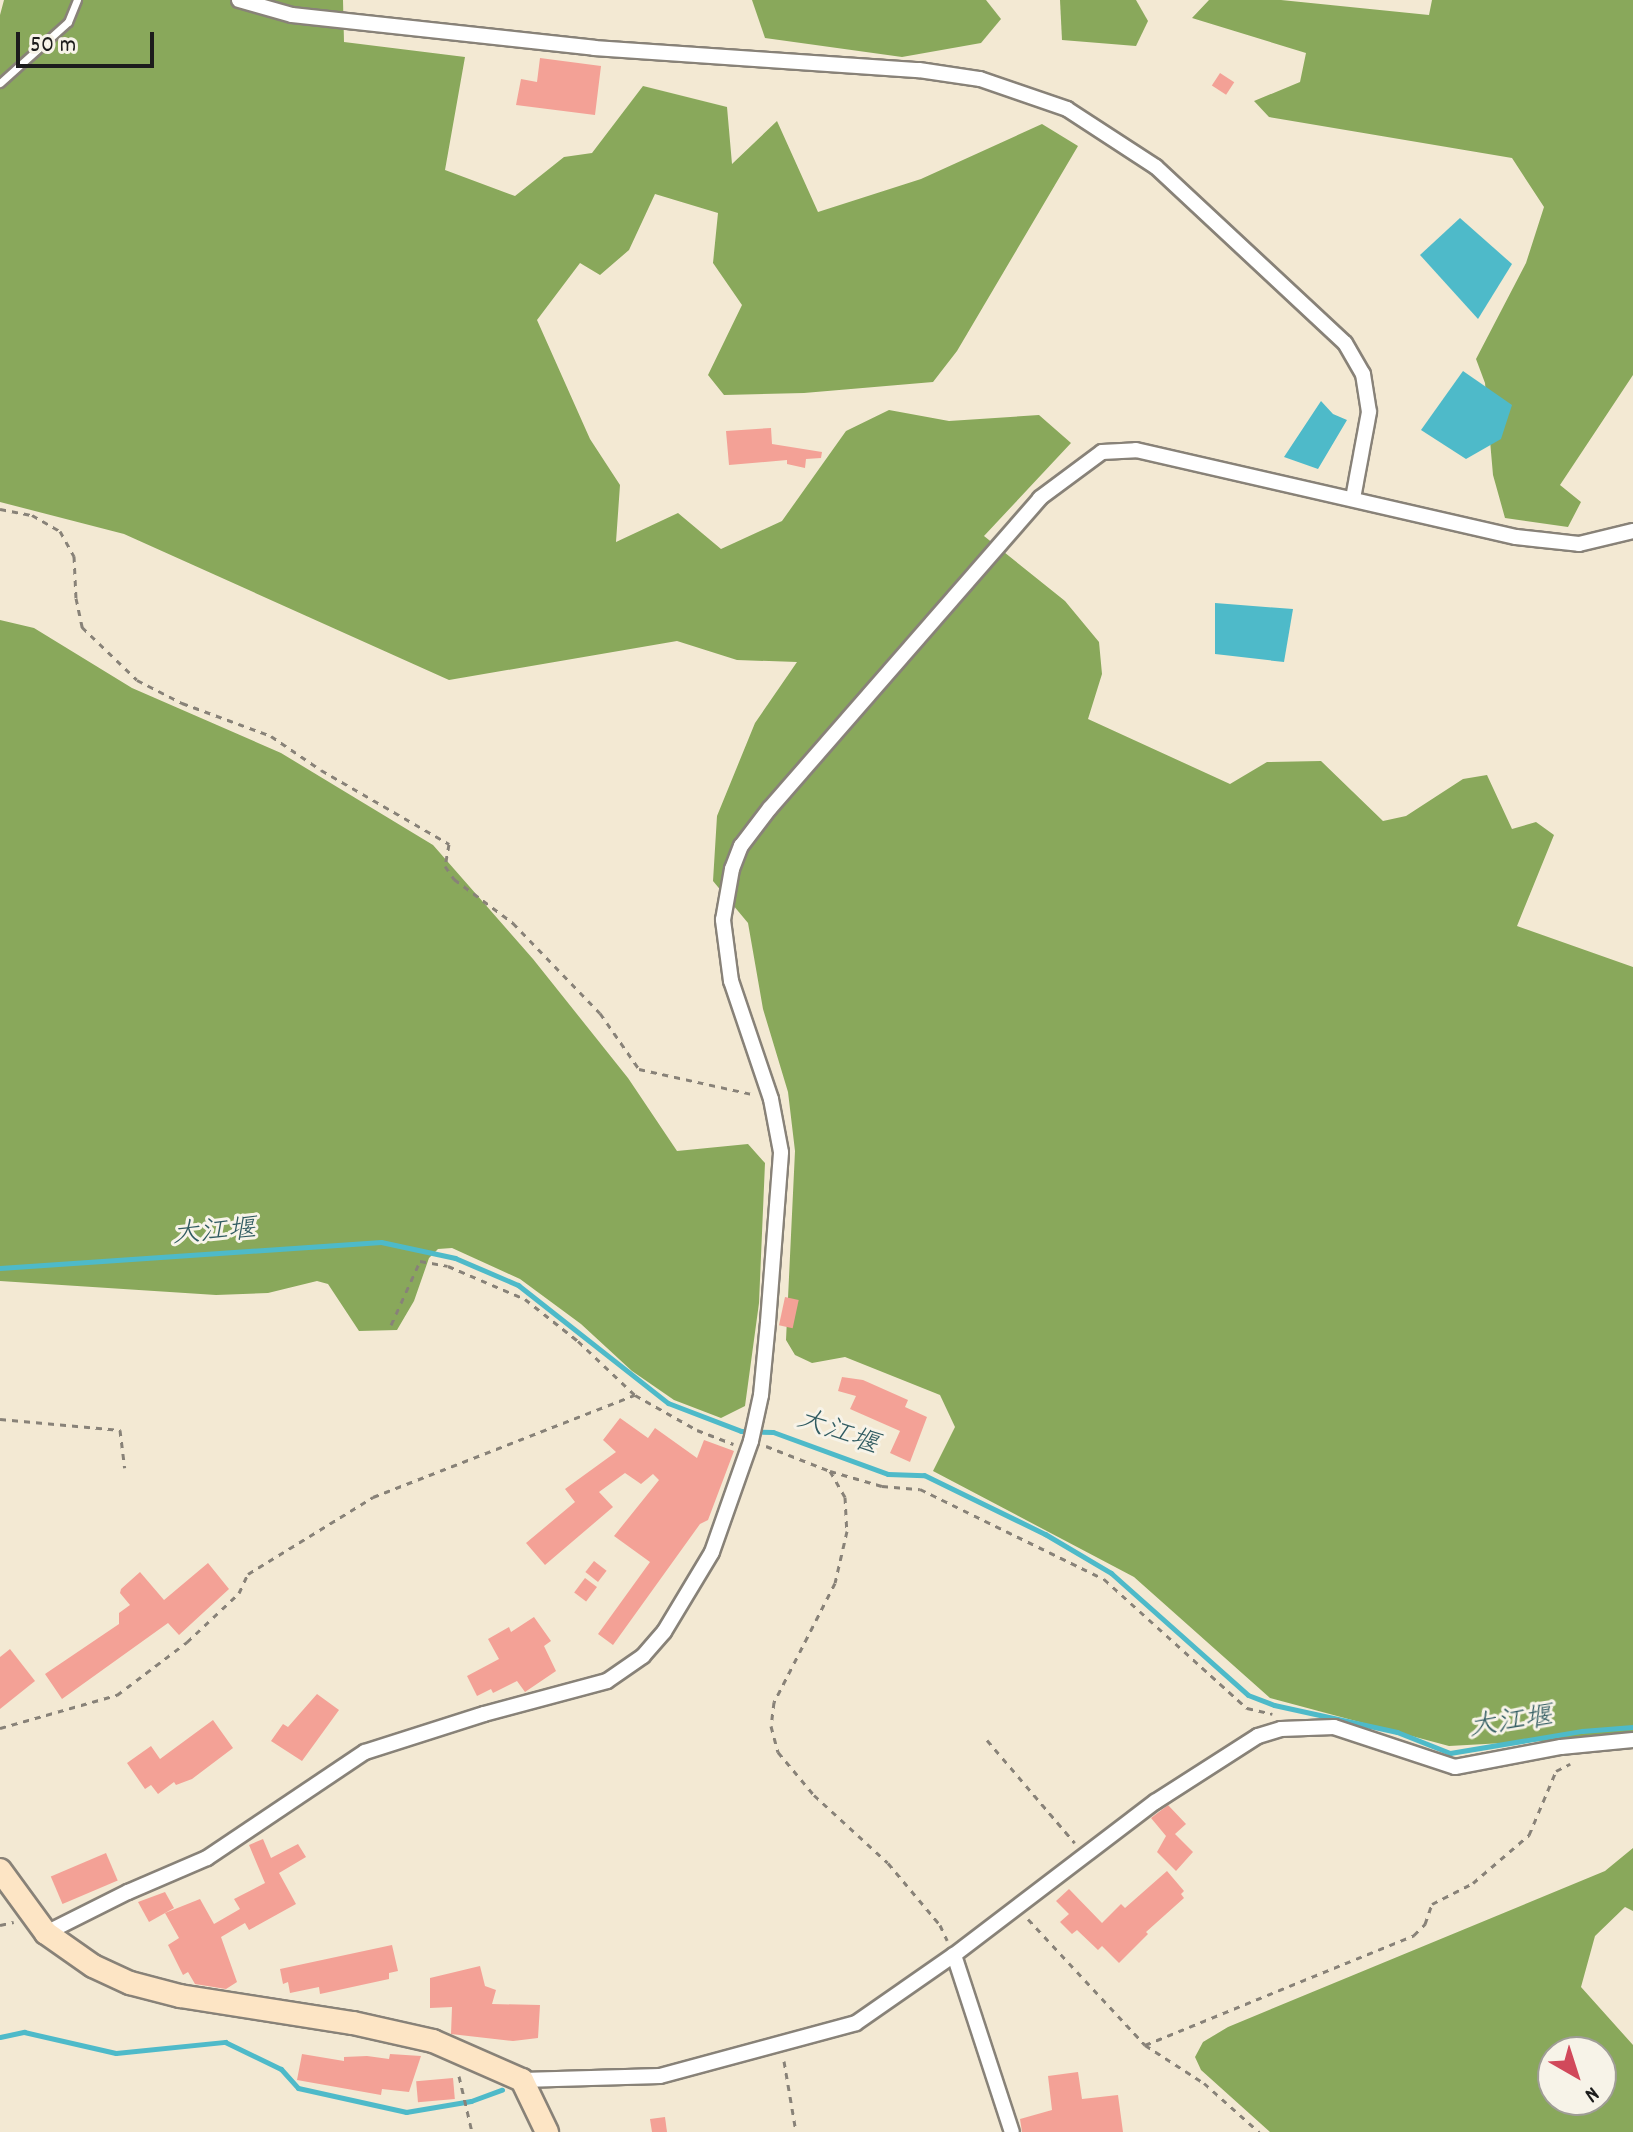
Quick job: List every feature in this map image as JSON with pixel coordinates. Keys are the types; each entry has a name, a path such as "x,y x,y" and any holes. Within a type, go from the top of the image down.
{"street":[{"path":"239,0 292,15 594,48 919,70 980,79 1033,94 1067,109 1156,167 1345,343 1363,374 1369,412 1353,498"},
{"path":"46,1933 128,1892 207,1858 365,1752 484,1714 607,1681 643,1656 664,1632 712,1552 750,1443 756,1419 768,1322 781,1152 771,1099 731,981 723,920 725,894 741,846 770,808 1040,498 1102,452 1136,450 1516,537 1579,544 1633,531"},
{"path":"0,1870 46,1933 93,1966 130,1983 180,1996 353,2023 452,2049 522,2080 660,2076 856,2023 954,1955 1233,1748 1281,1729 1334,1727 1455,1767 1561,1747 1633,1740"},
{"path":"954,1955 1012,2132"},
{"path":"522,2080 547,2132"}],"lane":[{"path":"0,83 68,22 77,0"}],"path":[{"path":"0,509 32,515 60,531 74,556 76,598 82,627 137,680 182,703 271,736 449,844 445,866 454,879 524,934 600,1013 639,1069 771,1099"},
{"path":"391,1325 420,1261 448,1266 525,1299 578,1341 635,1395 697,1430 750,1443 882,1486 920,1489 1104,1579 1247,1708 1276,1714"},
{"path":"0,1728 117,1695 198,1632 239,1593 248,1574 373,1497 635,1395"},
{"path":"0,1419 120,1430 125,1468"},
{"path":"830,1471 845,1497 847,1531 835,1583 774,1702 771,1726 778,1752 814,1795 888,1863 940,1925 954,1955"},
{"path":"987,1740 1086,1855"},
{"path":"1145,2045 1414,1935 1425,1924 1432,1904 1473,1883 1529,1835 1556,1771 1570,1763"},
{"path":"1017,1907 1145,2045 1204,2083 1259,2132"},
{"path":"781,2045 796,2132"},
{"path":"452,2049 472,2132"}],"green space":[{"path":"4,0 343,0 344,42 465,57 445,170 515,196 564,157 592,153 643,86 727,107 732,164 777,121 818,212 921,179 1042,124 1078,146 957,351 933,382 804,393 724,395 708,375 742,305 713,263 718,213 655,194 629,250 600,275 580,263 537,320 590,439 620,485 616,542 678,513 721,549 782,521 846,431 889,410 949,421 1039,415 1071,443 984,536 1065,601 1099,642 1102,674 1088,719 1230,784 1267,762 1321,761 1383,821 1406,816 1463,779 1487,775 1512,829 1536,822 1554,835 1517,926 1633,967 1633,1736 1449,1746 1270,1698 1134,1577 933,1471 955,1427 940,1395 845,1357 812,1363 795,1355 786,1340 795,1151 788,1092 763,1009 748,923 713,881 717,816 755,723 797,662 737,660 677,641 449,680 124,534 0,502 0,15"},
{"path":"752,0 986,0 1001,19 981,43 902,57 765,38"},
{"path":"1060,0 1136,0 1148,21 1136,46 1062,40"},
{"path":"1209,0 1281,0 1429,15 1432,0 1633,0 1633,375 1560,485 1581,502 1568,527 1505,518 1493,475 1485,383 1476,359 1526,263 1544,207 1512,158 1269,117 1254,101 1300,82 1306,53 1192,18"},
{"path":"0,620 34,628 132,688 281,753 433,845 533,959 628,1078 677,1151 748,1144 765,1163 759,1303 745,1406 721,1418 674,1400 632,1371 581,1324 520,1279 452,1248 438,1249 429,1258 414,1301 397,1330 359,1331 328,1284 317,1281 268,1293 216,1295 0,1281"},
{"path":"1633,1848 1633,1911 1625,1907 1595,1936 1581,1987 1633,2045 1633,2132 1270,2132 1201,2070 1195,2057 1203,2042 1228,2027 1605,1871"}],"water":[{"path":"1460,218 1512,264 1478,319 1420,255"},
{"path":"1463,371 1512,405 1501,439 1466,459 1421,430"},
{"path":"1321,401 1333,414 1347,420 1318,469 1284,457"},
{"path":"1215,603 1293,609 1284,662 1215,654"}],"building":[{"path":"540,58 601,66 595,115 516,105 521,79 537,82"},
{"path":"1220,73 1234,82 1226,95 1212,86"},
{"path":"771,428 772,444 822,452 821,458 806,459 805,468 787,464 787,460 729,465 726,431"},
{"path":"785,1297 799,1300 793,1328 779,1325"},
{"path":"842,1377 863,1380 908,1400 905,1407 927,1417 910,1462 890,1453 900,1431 850,1409 856,1396 838,1391"},
{"path":"620,1418 648,1438 655,1428 697,1458 704,1440 734,1451 708,1520 700,1524 613,1645 598,1634 650,1562 614,1536 659,1480 653,1474 641,1484 625,1473 599,1492 613,1507 545,1565 526,1543 575,1502 565,1489 616,1452 603,1440"},
{"path":"594,1561 607,1571 598,1582 585,1572"},
{"path":"208,1563 229,1589 179,1635 168,1623 62,1699 45,1674 119,1624 119,1613 130,1605 120,1593 121,1589 140,1572 164,1600"},
{"path":"585,1578 597,1587 586,1601 574,1592"},
{"path":"534,1617 551,1641 544,1646 556,1671 525,1692 517,1681 493,1693 491,1689 477,1696 467,1676 499,1659 488,1639 509,1627 511,1632"},
{"path":"10,1649 35,1681 0,1709 0,1657"},
{"path":"317,1694 339,1710 302,1761 271,1741 283,1724 288,1727"},
{"path":"213,1720 233,1748 192,1779 176,1785 174,1782 158,1794 151,1785 145,1789 127,1763 151,1746 160,1759"},
{"path":"1168,1805 1186,1824 1175,1834 1193,1852 1176,1871 1157,1852 1166,1836 1151,1818"},
{"path":"263,1839 271,1858 298,1844 306,1857 279,1873 296,1904 249,1930 245,1923 221,1937 237,1982 226,1989 195,1984 188,1972 183,1975 168,1945 179,1938 165,1913 200,1899 214,1924 240,1909 234,1899 265,1883 249,1845"},
{"path":"106,1853 118,1881 62,1904 51,1876"},
{"path":"1167,1871 1184,1891 1181,1894 1184,1898 1146,1932 1148,1934 1119,1963 1102,1946 1098,1950 1077,1930 1072,1934 1060,1922 1069,1914 1056,1901 1069,1889 1102,1923 1121,1904 1125,1908"},
{"path":"165,1892 174,1908 149,1922 138,1902"},
{"path":"392,1945 398,1971 389,1973 389,1979 320,1994 319,1987 290,1993 288,1982 283,1984 280,1969"},
{"path":"480,1966 485,1986 496,1990 492,2004 540,2005 538,2038 513,2041 451,2034 452,2007 430,2008 430,1978"},
{"path":"302,2054 344,2061 344,2057 389,2059 390,2054 421,2056 409,2092 382,2089 381,2095 297,2080"},
{"path":"1078,2072 1082,2099 1118,2095 1123,2132 1022,2132 1020,2119 1052,2110 1048,2076"},
{"path":"453,2078 455,2099 418,2102 416,2081"},
{"path":"665,2117 667,2132 652,2132 650,2119"}],"waterway":[{"name":"大江堰","path":"0,1268 381,1242 455,1258 518,1285 668,1403 741,1431 773,1432 888,1474 924,1475 1045,1534 1111,1573 1248,1695 1274,1705 1397,1732 1450,1753 1582,1731 1633,1727"},
{"path":"0,2037 24,2032 116,2053 225,2042 281,2069 298,2088 406,2112 471,2101 502,2090"}]}
